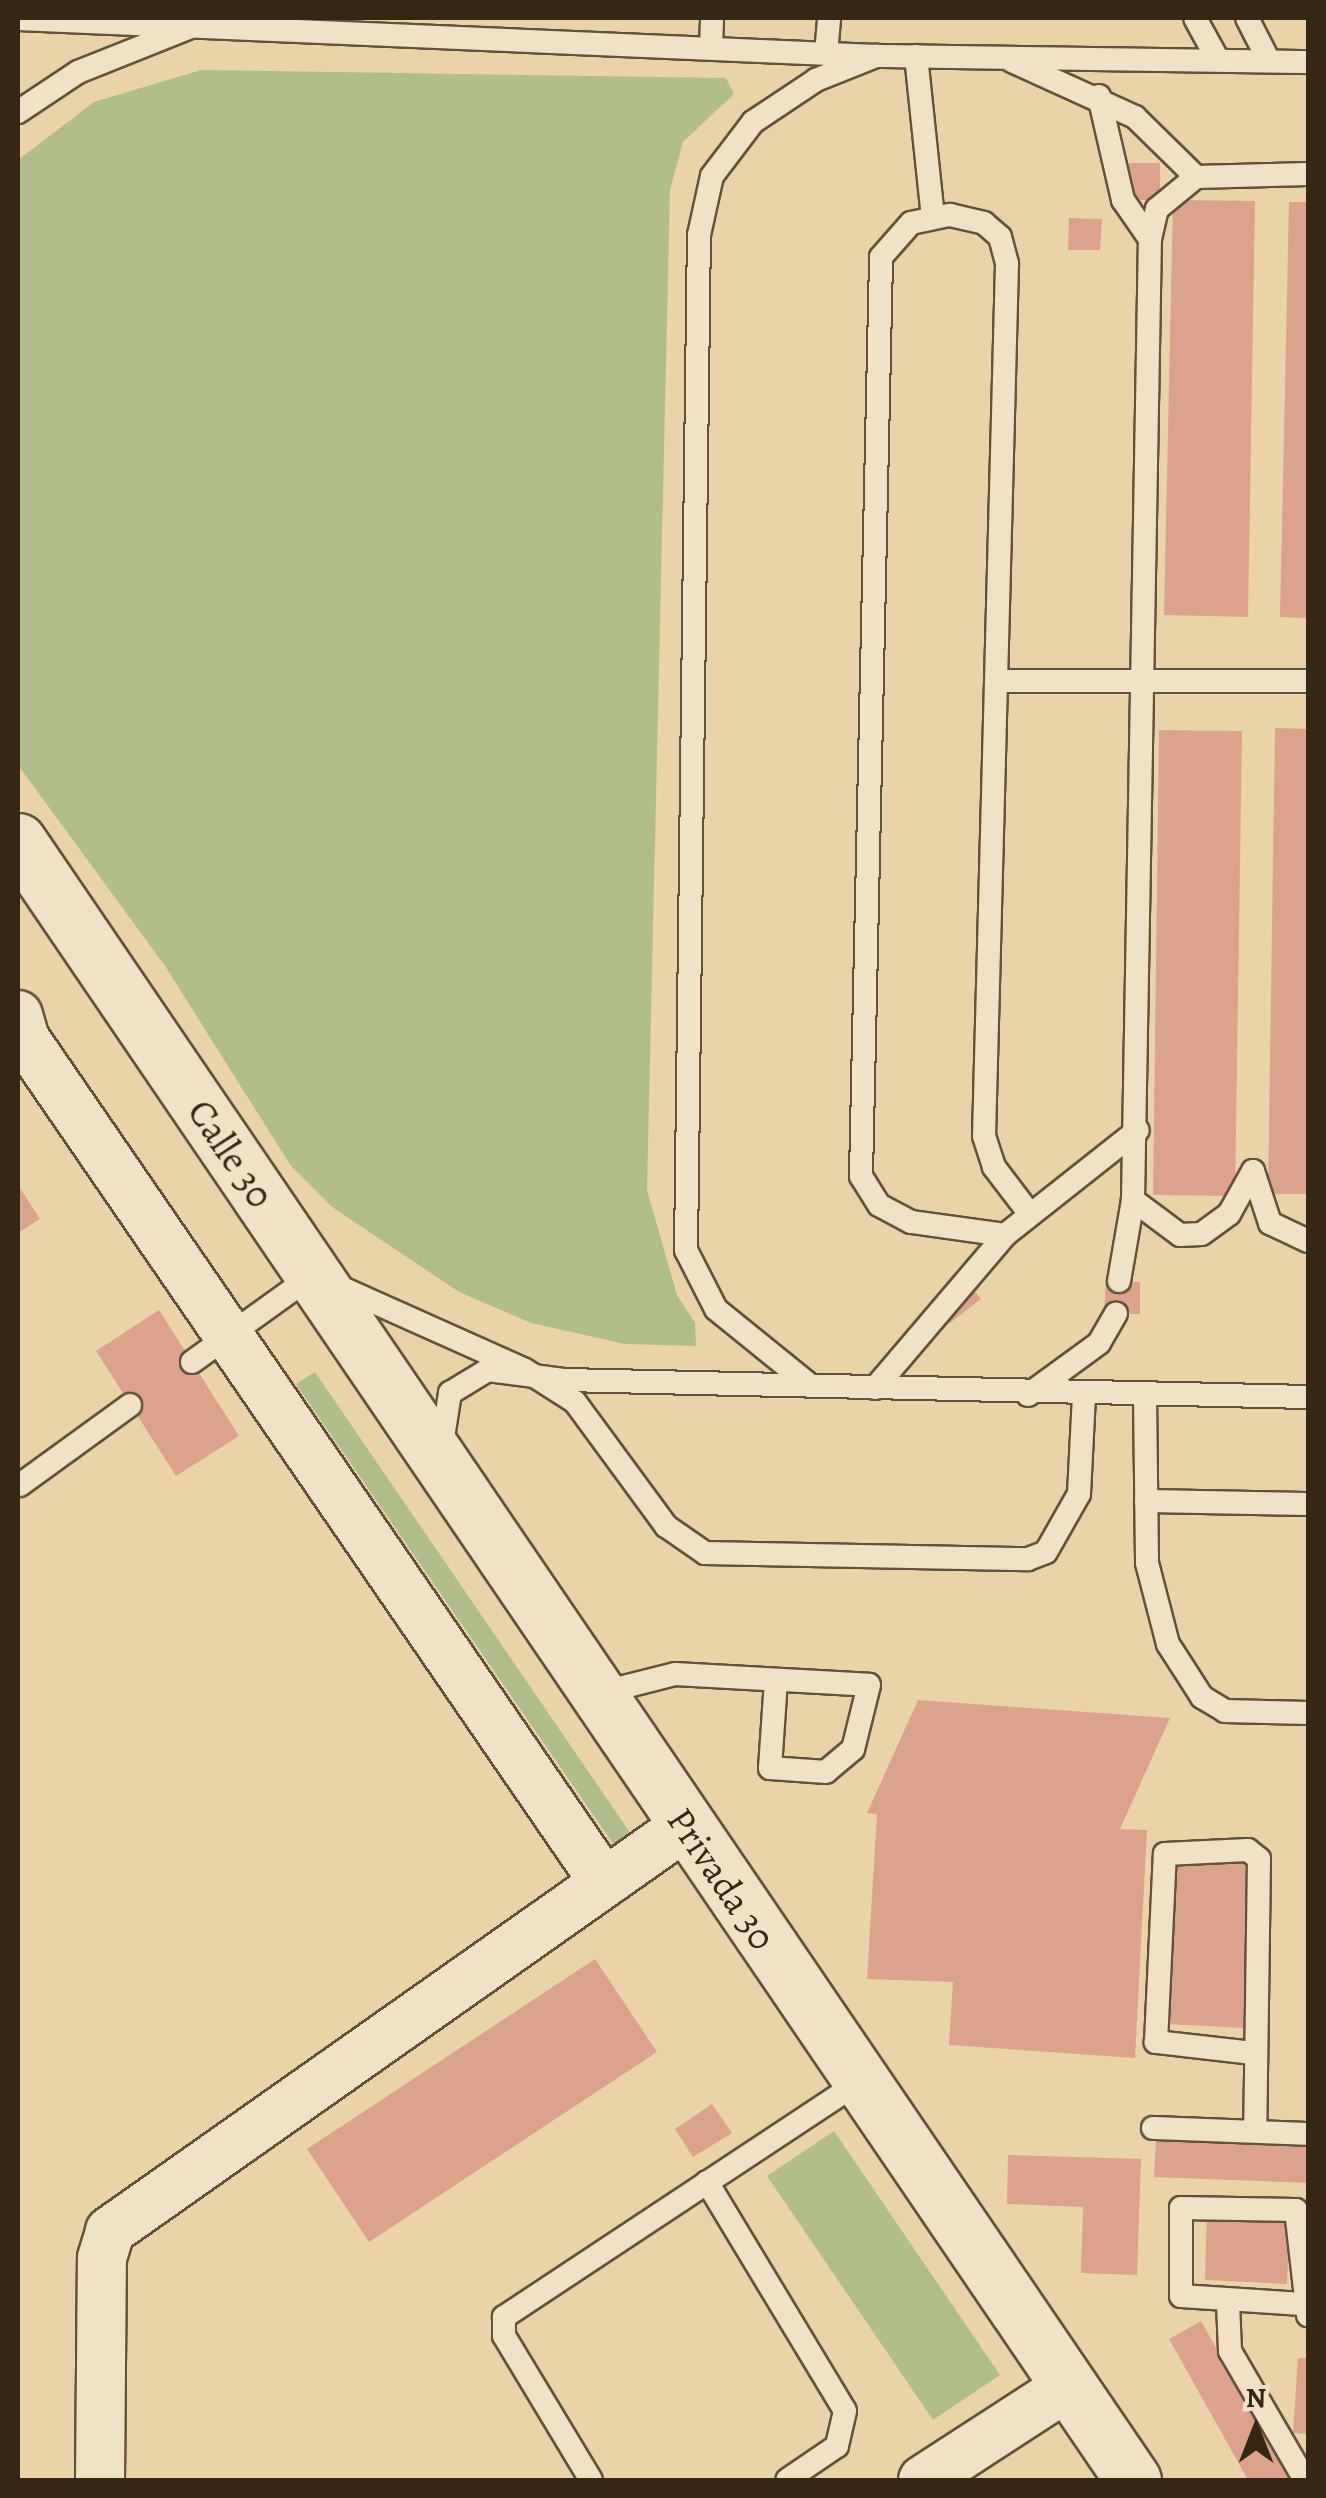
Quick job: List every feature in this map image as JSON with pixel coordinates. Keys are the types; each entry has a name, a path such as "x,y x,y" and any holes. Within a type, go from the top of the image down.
{"street":[{"name":"Calle 30","path":"19,858 313,1275"},
{"path":"18,1015 25,1039 210,1348 604,1882"},
{"name":"Privada 30","path":"313,1275 1133,2480"},
{"path":"100,2480 102,2258 110,2231 686,1826"},
{"path":"923,2480 1068,2386"}],"lane":[{"path":"711,48 712,18"},
{"path":"826,54 829,18"},
{"path":"1195,18 1218,60"},
{"path":"1247,18 1260,62"},
{"path":"18,19 876,56 1308,62"},
{"path":"18,112 78,72 199,24"},
{"path":"811,1386 716,1310 686,1250 698,235 712,176 753,122 816,80 876,56"},
{"path":"916,56 934,217"},
{"path":"1003,57 1099,96 1161,136 1196,177"},
{"path":"1260,62 1308,72"},
{"path":"1099,96 1124,200 1150,239"},
{"path":"1119,1282 1133,1200 1138,1130 1150,239 1158,210 1196,177 1308,174"},
{"path":"1005,1236 911,1222 879,1205 861,1176 881,257 894,234 934,217 984,223 1000,237 1007,264 1000,681 984,1136 994,1167 1029,1213"},
{"path":"1000,681 1144,684 1308,680"},
{"path":"875,1388 1005,1236 1029,1213 1138,1130"},
{"path":"1133,1200 1180,1236 1201,1234 1229,1214 1253,1171 1270,1223 1308,1241"},
{"path":"210,1348 313,1275 525,1370 584,1410 666,1526 705,1553 1028,1559 1046,1552 1078,1494 1084,1395"},
{"path":"1028,1395 1100,1343 1116,1314"},
{"path":"460,1494 442,1442 450,1393 470,1374 525,1370 565,1380 1028,1395 1308,1396"},
{"path":"1145,1396 1146,1501 1154,1606 1202,1697 1224,1712 1308,1712"},
{"path":"20,1484 130,1405"},
{"path":"1146,1501 1308,1504"},
{"path":"597,1694 676,1674 869,1685 853,1749 826,1772 770,1768 776,1680"},
{"path":"1253,2054 1156,2042 1165,1854 1248,1850 1259,1859 1253,2054 1255,2131"},
{"path":"591,2480 504,2336 504,2318 598,2250 859,2082"},
{"path":"1153,2128 1308,2134"},
{"path":"707,2182 845,2411 837,2446 786,2480"},
{"path":"1181,2208 1296,2210 1305,2310 1180,2296 1181,2208"},
{"path":"1228,2302 1230,2351 1300,2458 1305,2480"}],"green space":[{"path":"201,70 726,78 734,94 683,142 670,190 647,1190 677,1295 695,1323 696,1346 625,1344 531,1323 459,1292 332,1207 291,1166 165,966 18,765 18,160 94,102"},
{"path":"315,1372 631,1834 614,1845 296,1384"},
{"path":"834,2131 1000,2375 933,2420 767,2176"}],"building":[{"path":"1129,163 1160,163 1160,200 1128,200"},
{"path":"1173,200 1255,201 1248,617 1164,615"},
{"path":"1289,202 1308,202 1308,618 1280,617"},
{"path":"1069,218 1102,219 1100,250 1068,250"},
{"path":"1275,728 1308,729 1308,1194 1268,1194"},
{"path":"1159,730 1242,731 1235,1196 1153,1195"},
{"path":"18,1185 40,1219 18,1233"},
{"path":"963,1277 981,1299 950,1323 932,1301"},
{"path":"1106,1281 1140,1282 1140,1314 1104,1314"},
{"path":"159,1310 239,1436 176,1476 96,1351"},
{"path":"918,1700 1170,1718 1120,1829 1147,1830 1135,2058 949,2045 953,1982 867,1979 877,1814 867,1813"},
{"path":"1176,1857 1252,1861 1243,2028 1167,2024"},
{"path":"595,1959 657,2052 369,2242 307,2149"},
{"path":"712,2104 732,2133 693,2157 675,2129"},
{"path":"1156,2140 1308,2147 1308,2183 1154,2177"},
{"path":"1008,2155 1141,2159 1137,2275 1081,2273 1083,2207 1007,2204"},
{"path":"1207,2211 1290,2213 1287,2284 1205,2280"},
{"path":"1201,2321 1290,2480 1248,2480 1169,2339"},
{"path":"1298,2358 1308,2358 1308,2434 1293,2433"}]}
